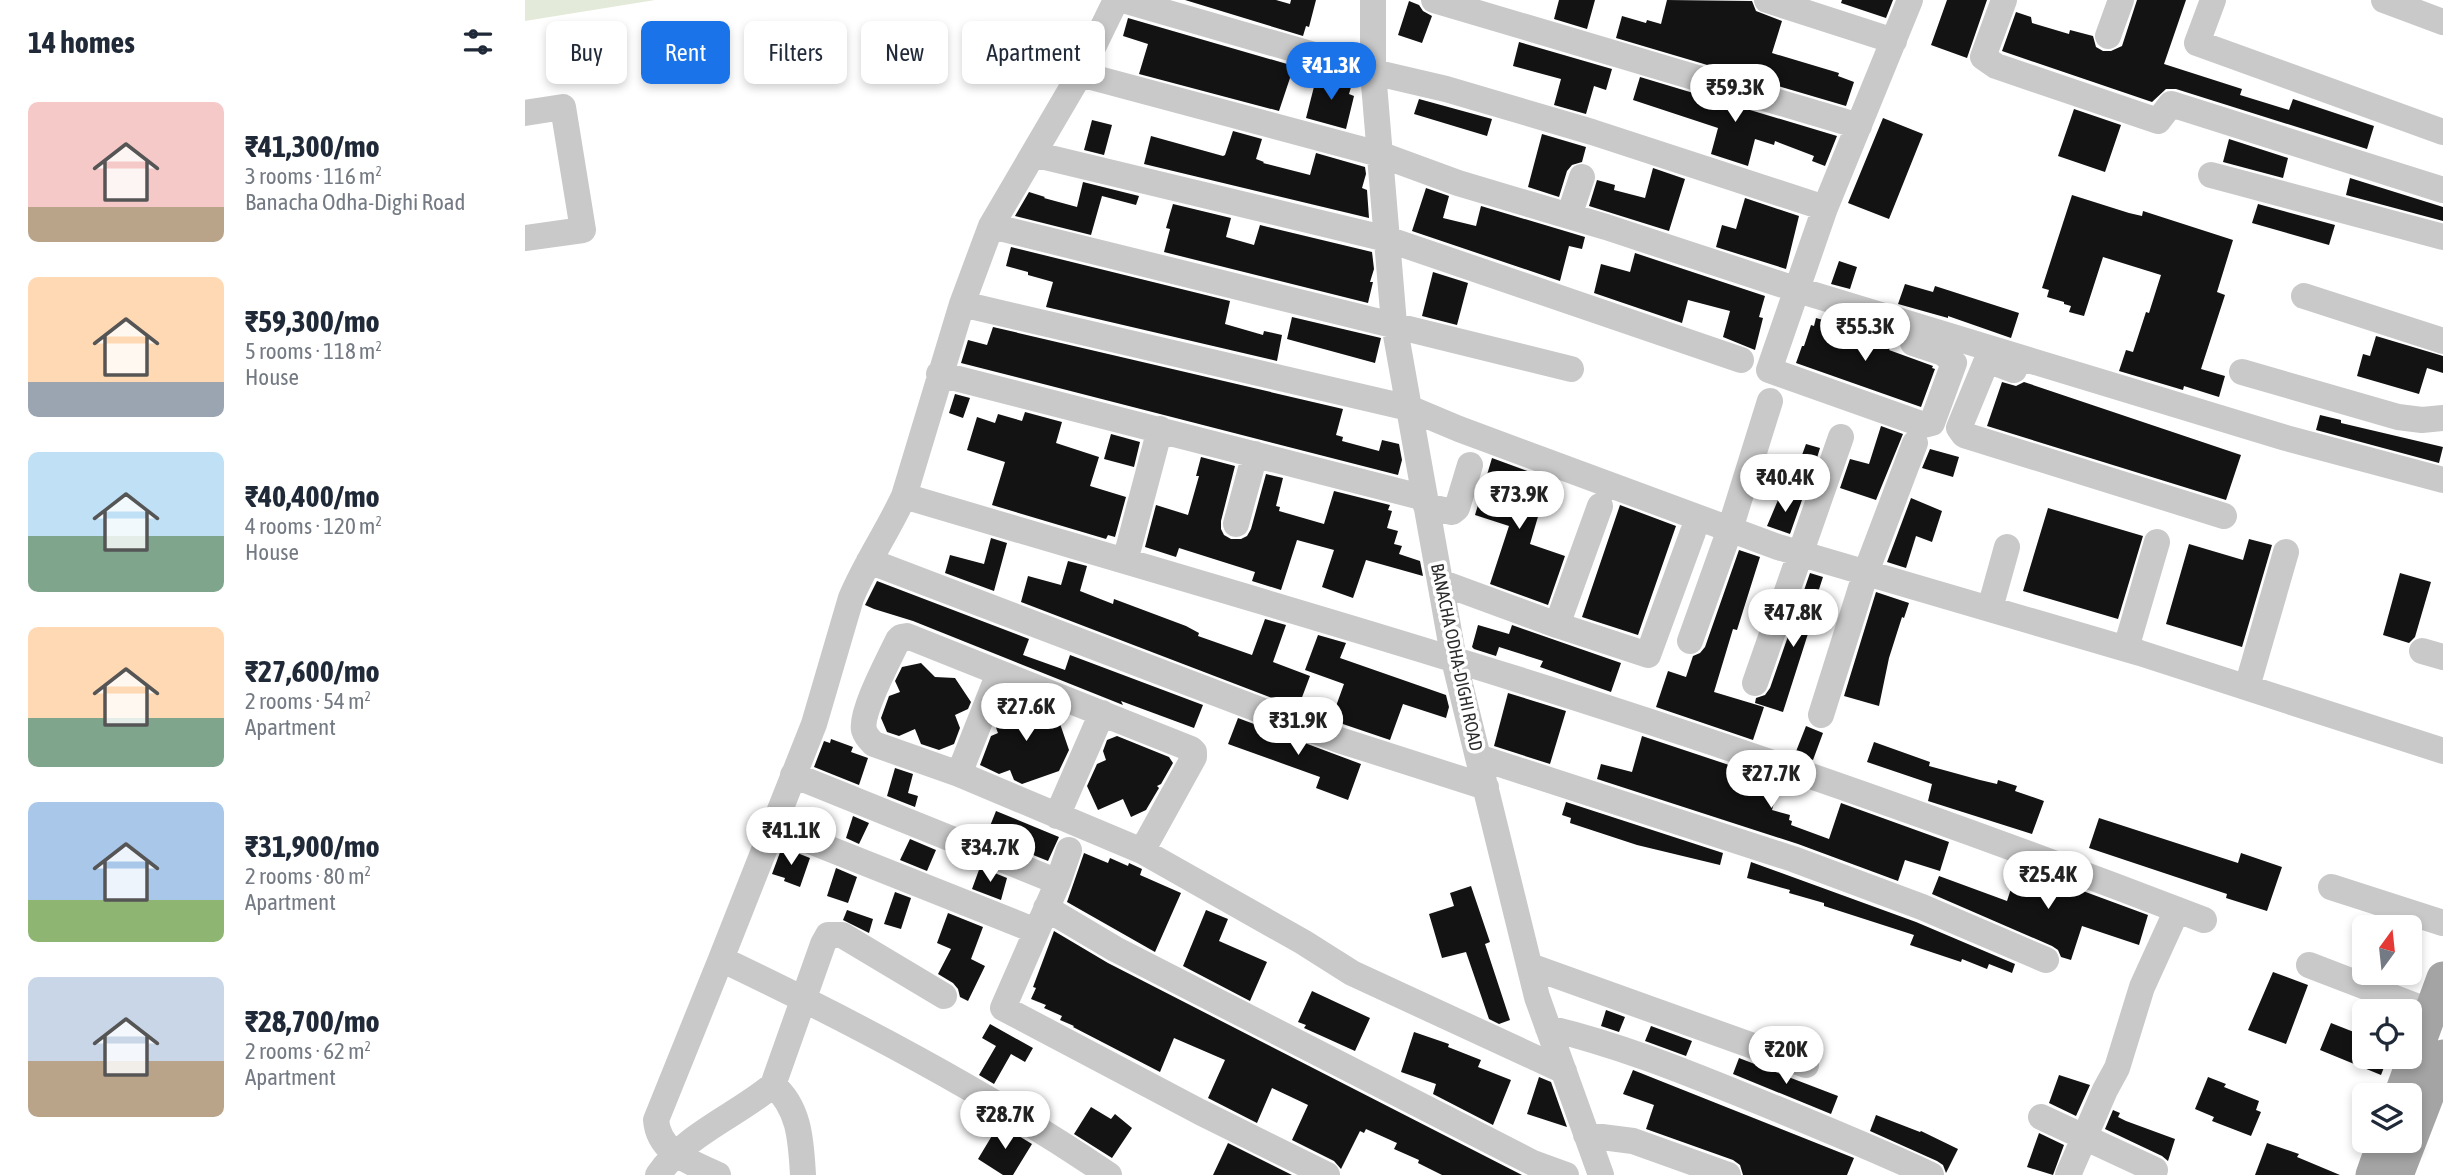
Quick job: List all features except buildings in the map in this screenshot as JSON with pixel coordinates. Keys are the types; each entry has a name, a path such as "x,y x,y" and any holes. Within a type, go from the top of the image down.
{"main road":[{"path":"2397,1175 2435,1052 2431,1012 2443,978"},
{"path":"2410,1083 2435,1052"},
{"path":"2372,1175 2380,1153"}],"street":[{"path":"1105,23 1116,0"},
{"path":"1123,0 1592,132 1825,208"},
{"name":"BANACHA ODHA-DIGHI ROAD","path":"1373,0 1373,72 1394,324 1454,660 1530,966 1548,1028 1601,1175"},
{"path":"1434,0 1859,126"},
{"path":"1767,0 1893,41"},
{"path":"1105,81 1380,154 1458,183 1569,216 1795,298 1943,353 1954,363 1932,423 1924,425 1769,370 1795,298 1825,208 1910,0"},
{"path":"2004,0 1983,57 1996,65 2158,121 2171,104 2443,190"},
{"path":"2108,36 2121,0"},
{"path":"2213,0 2197,43 2443,132"},
{"path":"2384,0 2443,22"},
{"path":"719,1175 676,1154 663,1144 657,1133 656,1120 814,724 851,598 904,496 939,374 991,226 1074,84"},
{"path":"525,113 563,107 583,230 525,238"},
{"path":"1033,154 1387,239 1741,360"},
{"path":"2211,176 2443,237"},
{"path":"1569,216 1582,177"},
{"path":"991,226 1571,369"},
{"path":"2304,296 2443,341"},
{"path":"1795,298 2076,374 2286,438 2443,480"},
{"path":"962,304 1409,408 1459,429 1801,553 2133,651 2443,751"},
{"path":"2076,374 2072,382 2047,382 1987,360 1959,428 1964,435 2224,516"},
{"path":"2242,372 2398,416 2422,420 2443,418"},
{"path":"939,374 1255,454 1453,512 1457,508 1470,465"},
{"path":"1690,641 1730,528 1770,401"},
{"path":"1125,561 1160,429"},
{"path":"1755,683 1841,437"},
{"path":"1821,715 1866,572 1915,443"},
{"path":"1236,524 1255,454"},
{"path":"904,496 1454,660 1692,736 1824,781 2204,920"},
{"path":"1557,625 1600,506"},
{"path":"1440,582 1648,655 1693,532"},
{"path":"2133,651 2163,544"},
{"path":"1990,608 2007,547"},
{"path":"2247,687 2286,552"},
{"path":"869,561 1339,740 1486,788"},
{"path":"1142,851 1194,757 1194,752 907,636 898,640 865,714 863,728 874,744 959,774 1142,851 1303,942 1352,973 1564,1071"},
{"path":"959,774 999,673"},
{"path":"1057,816 1102,713"},
{"path":"1478,757 1793,859 1922,907 2046,960"},
{"path":"793,775 1058,882"},
{"path":"772,826 1041,919 1115,949 1533,1163 1566,1175"},
{"path":"1069,850 1058,882 1003,1008 1200,1112 1327,1175"},
{"path":"2331,887 2443,923"},
{"path":"2068,1175 2117,1068 2142,986 2177,910"},
{"path":"658,1175 676,1154 700,1133 756,1100 773,1085 828,935 842,935 944,996"},
{"path":"721,960 878,1037 1041,1129 1109,1175"},
{"path":"2309,965 2431,1012"},
{"path":"1530,966 1806,1065"},
{"path":"1548,1028 1590,1038 1702,1079 1849,1138 1931,1175"},
{"path":"773,1085 785,1096 793,1112 800,1138 803,1175"},
{"path":"2041,1117 2155,1170"},
{"path":"1586,1135 1633,1141 1728,1175"}],"green space":[{"path":"525,0 655,0 525,21"}]}
